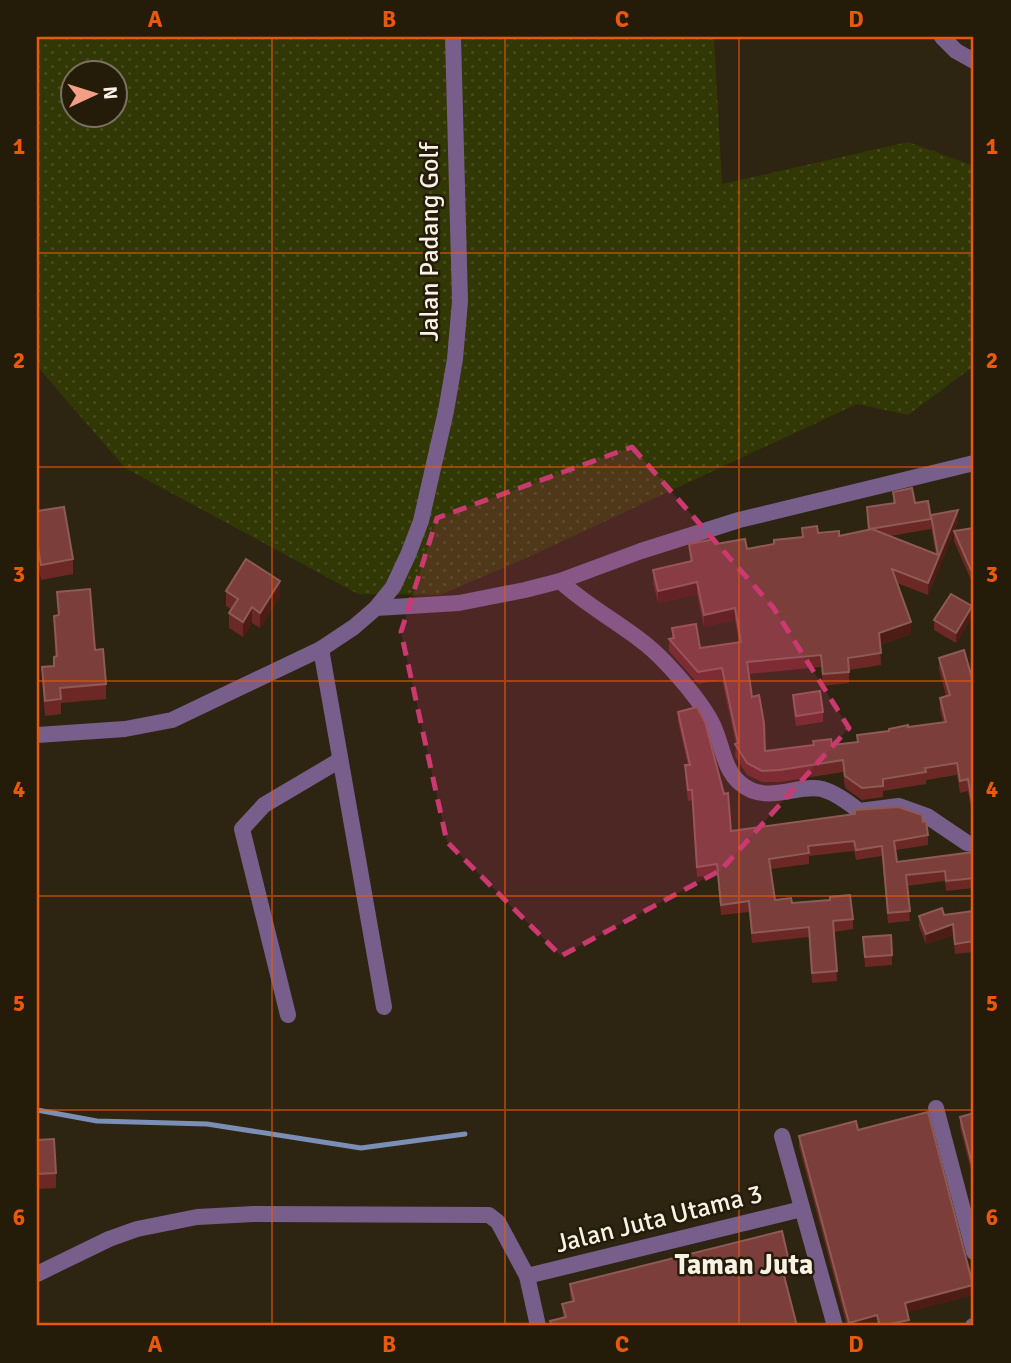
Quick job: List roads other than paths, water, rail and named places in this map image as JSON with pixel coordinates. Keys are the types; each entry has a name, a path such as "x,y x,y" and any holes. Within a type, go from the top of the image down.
{"street":[{"name":"Jalan Padang Golf","path":"37,735 125,729 172,720 321,649 355,627 376,608 393,587 421,521 455,359 460,302 453,37"},
{"path":"942,37 956,51 974,61"},
{"path":"376,608 459,603 560,581 641,551 739,520 974,463"},
{"path":"560,581 638,638 665,662 712,722 723,755 741,785 766,794 820,789 843,799 859,811 899,806 927,816 967,843 974,844"},
{"path":"321,649 384,1007"},
{"path":"288,1015 242,829 264,805 340,760"},
{"path":"936,1108 974,1252"},
{"name":"Jalan Juta Utama 3","path":"782,1136 835,1326"},
{"name":"Jalan Juta Utama 3","path":"527,1276 802,1209"},
{"path":"37,1274 108,1239 137,1229 197,1217 254,1214 489,1215 498,1222 527,1276 538,1326"}],"waterway":[{"path":"37,1110 97,1121 207,1124 361,1148 465,1134"}],"district":[{"name":"Taman Juta","path":"744,1265"}]}
